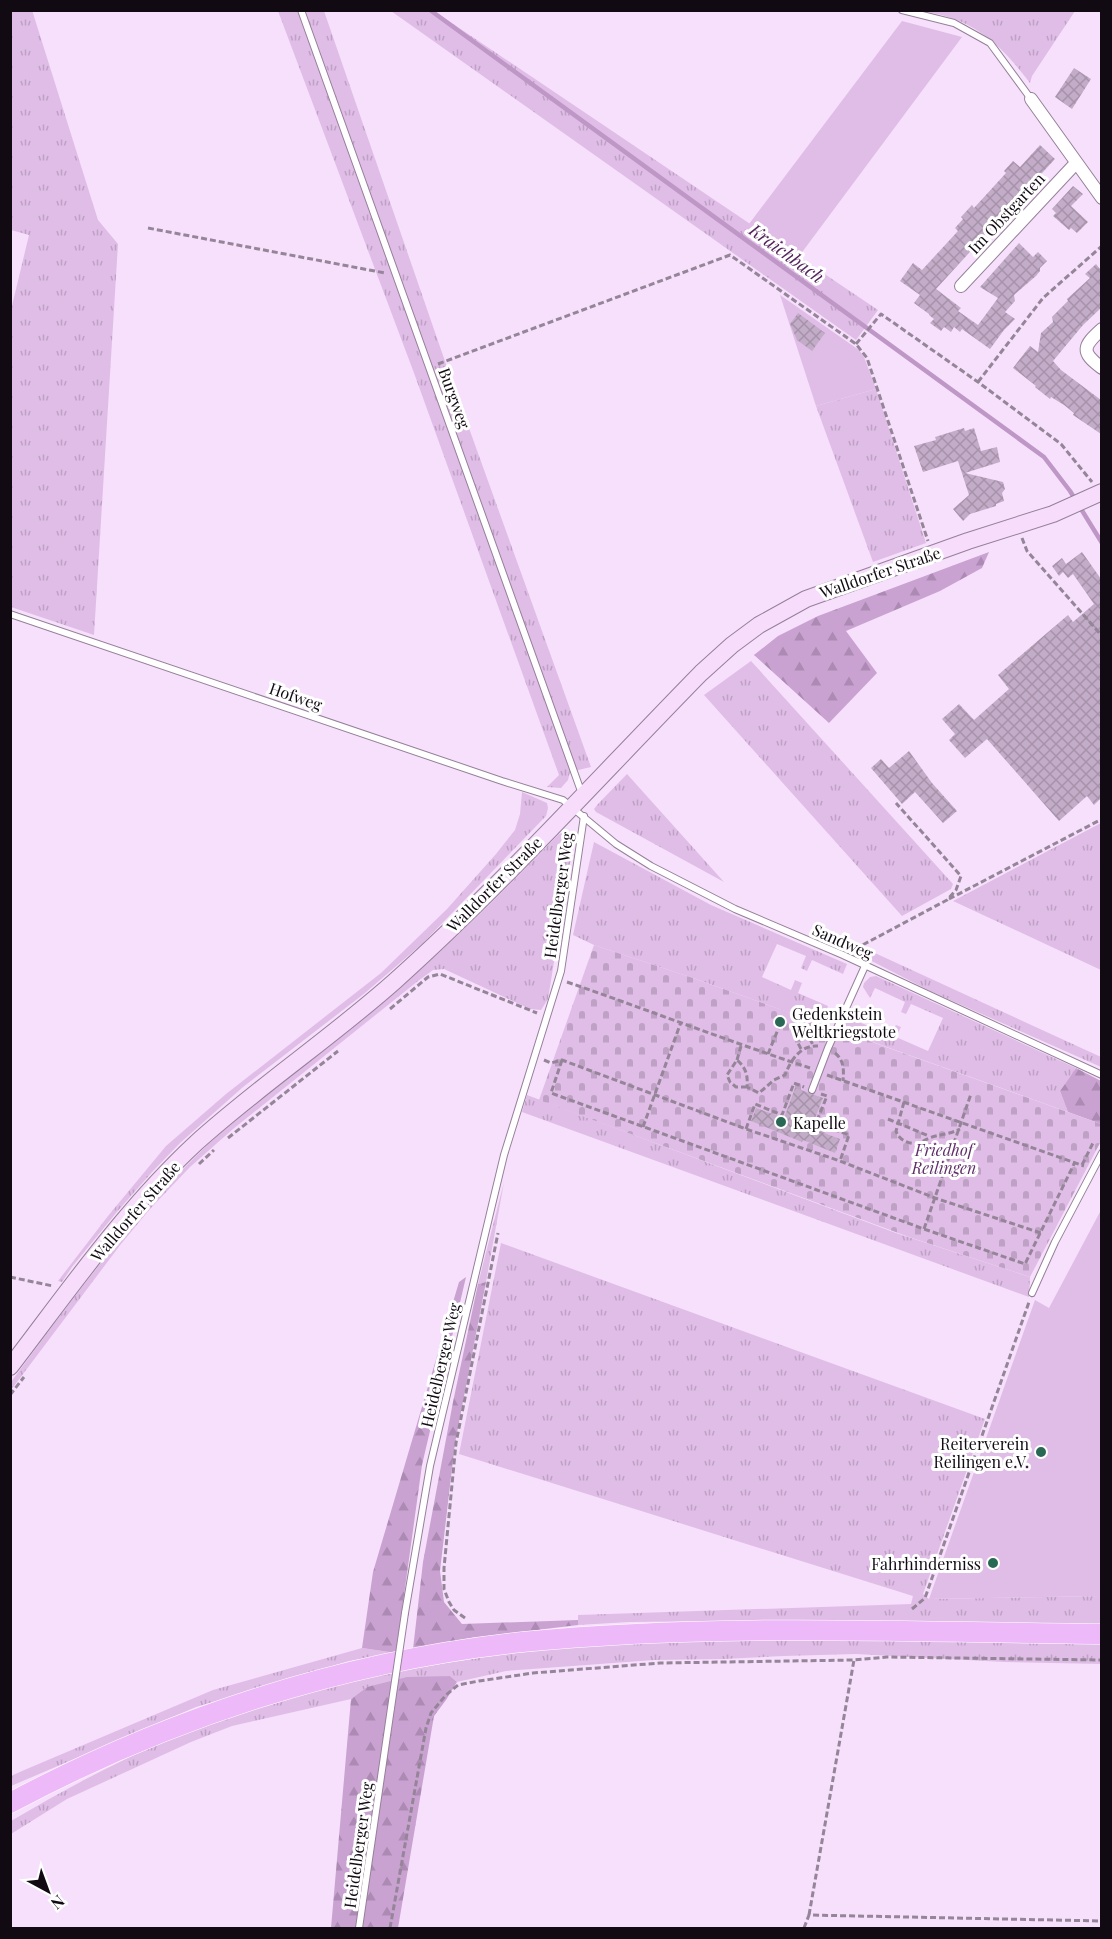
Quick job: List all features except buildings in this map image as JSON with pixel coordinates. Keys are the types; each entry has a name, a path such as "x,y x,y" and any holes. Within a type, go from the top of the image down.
{"main road":[{"path":"10,1803 96,1760 156,1734 250,1700 354,1671 423,1657 520,1643 627,1634 757,1631 1101,1635"}],"street":[{"path":"1031,99 1101,198"},
{"name":"Im Obstgarten","path":"961,286 1076,163"},
{"path":"1101,329 1087,342 1085,350 1090,359 1101,368"},
{"name":"Walldorfer Straße","path":"17,1372 68,1291 117,1228 157,1182 239,1106 394,982 579,805 701,673 732,645 759,625 806,599 968,541 1053,514 1096,490"}],"lane":[{"name":"Burgweg","path":"301,10 430,367 579,805"},
{"path":"902,10 954,22 990,43 1031,99"},
{"name":"Hofweg","path":"10,614 579,805"},
{"name":"Sandweg","path":"579,805 616,844 677,880 735,909 843,955 1101,1075"},
{"name":"Heidelberger Weg","path":"359,1929 405,1613 430,1467 504,1155 561,971 579,805"},
{"path":"812,1090 865,966"},
{"path":"1032,1293 1055,1242 1101,1153"}],"path":[{"path":"148,228 396,275"},
{"path":"978,382 1043,297 1101,246"},
{"path":"430,367 730,255 856,344 867,358 932,554"},
{"path":"856,344 881,314 1061,444 1096,490"},
{"path":"1018,526 1028,551 1101,636"},
{"path":"896,803 961,876 956,890 947,900"},
{"path":"843,955 1101,819"},
{"path":"388,1010 428,977 440,974 547,1017"},
{"path":"578,986 741,1046 1087,1167"},
{"path":"643,1126 681,1022"},
{"path":"768,1054 779,1027"},
{"path":"802,1050 798,1037 805,1034 813,1046"},
{"path":"197,1166 222,1143 344,1046"},
{"path":"741,1046 737,1060 727,1075 736,1087 747,1087 759,1093 774,1080 785,1075 790,1062"},
{"path":"562,1060 551,1093 1025,1264 1075,1162"},
{"path":"551,1063 562,1060 655,1096 1050,1238"},
{"path":"737,1060 744,1067 748,1076 747,1087"},
{"path":"746,1129 755,1104 783,1114 794,1083 827,1096 816,1123 849,1136 840,1161"},
{"path":"924,1229 971,1094"},
{"path":"904,1102 896,1131 897,1136 908,1143 919,1144 929,1136"},
{"path":"888,1119 929,1136 960,1129"},
{"path":"1082,1165 1094,1143"},
{"path":"465,1618 454,1610 449,1602 444,1589 444,1568 456,1443 498,1230"},
{"path":"10,1276 68,1291"},
{"path":"912,1609 925,1598 1032,1293"},
{"path":"10,1395 17,1372"},
{"path":"390,1929 426,1728 431,1713 458,1685 533,1673 660,1663 854,1660 887,1657 1101,1660"},
{"path":"804,1929 809,1915 854,1660"},
{"path":"809,1915 1101,1921"}],"green space":[{"path":"32,10 98,220 118,244 94,635 11,607 10,314 29,235 11,230 10,11"},
{"path":"1075,10 1032,76 1030,83 1005,53 975,29 947,17 919,11"},
{"path":"278,11 324,11 447,367 591,767 570,772 568,780 561,788 547,787 559,775 414,373"},
{"path":"391,11 434,11 878,310 856,340"},
{"path":"902,21 962,37 800,255 749,224"},
{"path":"780,295 859,350 876,389 816,406"},
{"path":"876,389 926,543 873,562 816,406"},
{"path":"989,552 982,568 940,591 846,631 877,673 829,723 754,655 778,636 818,616"},
{"path":"751,661 953,884 951,889 902,916 704,695"},
{"path":"627,774 724,882 596,812 594,809 598,804"},
{"path":"522,792 547,803 546,816 423,943 365,993 243,1087 180,1143 116,1213 62,1282 58,1281 166,1146 226,1094 381,973 447,909 515,830 520,814"},
{"path":"1101,823 1101,970 953,901"},
{"path":"565,832 573,837 573,845 548,999 541,1010 530,1009 444,969 433,970 233,1129 190,1167 121,1244 11,1390 11,1382 98,1267 144,1211 194,1158 234,1121 414,976 559,834"},
{"path":"594,842 711,905 847,964 843,974 812,960 807,971 801,968 806,956 777,944 762,977 791,990 795,980 802,983 798,993 828,1006 821,1024 594,945 573,935"},
{"name":"Friedhof Reilingen","path":"594,945 693,978 1101,1124 1101,1141 1030,1277 909,1237 539,1100"},
{"path":"864,948 1101,1057 1101,1067 930,991 856,953"},
{"path":"876,976 1076,1068 1060,1091 1068,1112 842,1031 853,1010 864,1010 859,1022 890,1035 896,1025 901,1027 896,1037 928,1051 943,1018 911,1004 906,1014 901,1012 905,1002 875,988 870,998 863,987 864,983 870,977"},
{"path":"1076,1068 1101,1081 1101,1124 1068,1112 1060,1091"},
{"path":"527,1095 896,1233 1030,1277 1029,1297 522,1112"},
{"path":"504,1182 486,1282 478,1284"},
{"name":"Reiterverein Reilingen e.V.","path":"1101,1210 1101,1596 929,1599 1035,1300 1049,1308"},
{"path":"501,1243 985,1419 923,1594 929,1599 1101,1596 1101,1625 729,1621 578,1625 578,1615 911,1604 913,1596 459,1454"},
{"path":"466,1277 422,1465 396,1653 362,1648 373,1572 459,1282"},
{"path":"486,1282 455,1443 440,1571 444,1602 462,1624 578,1620 578,1625 471,1638 413,1649 423,1562 453,1402 478,1284"},
{"path":"736,1640 1101,1643 1101,1664 1004,1662 856,1654 654,1660 506,1671 457,1682 450,1676 367,1687 351,1699 232,1726 191,1742 67,1799 11,1834 11,1821 133,1755 228,1717 282,1700 390,1673 501,1655 612,1644"},
{"path":"362,1648 396,1653 349,1661 196,1707 11,1786 11,1776 213,1690"},
{"path":"450,1676 457,1682 434,1716 398,1928 331,1928 351,1699 367,1687 407,1677"}],"waterway":[{"name":"Kraichbach","path":"430,10 1044,457 1070,491 1102,543"}],"place":[{"name":"Gedenkstein Weltkriegstote","path":"780,1022"},
{"name":"Kapelle","path":"781,1122"},
{"name":"Reiterverein Reilingen e.V.","path":"1041,1452"},
{"name":"Fahrhinderniss","path":"993,1563"}]}
